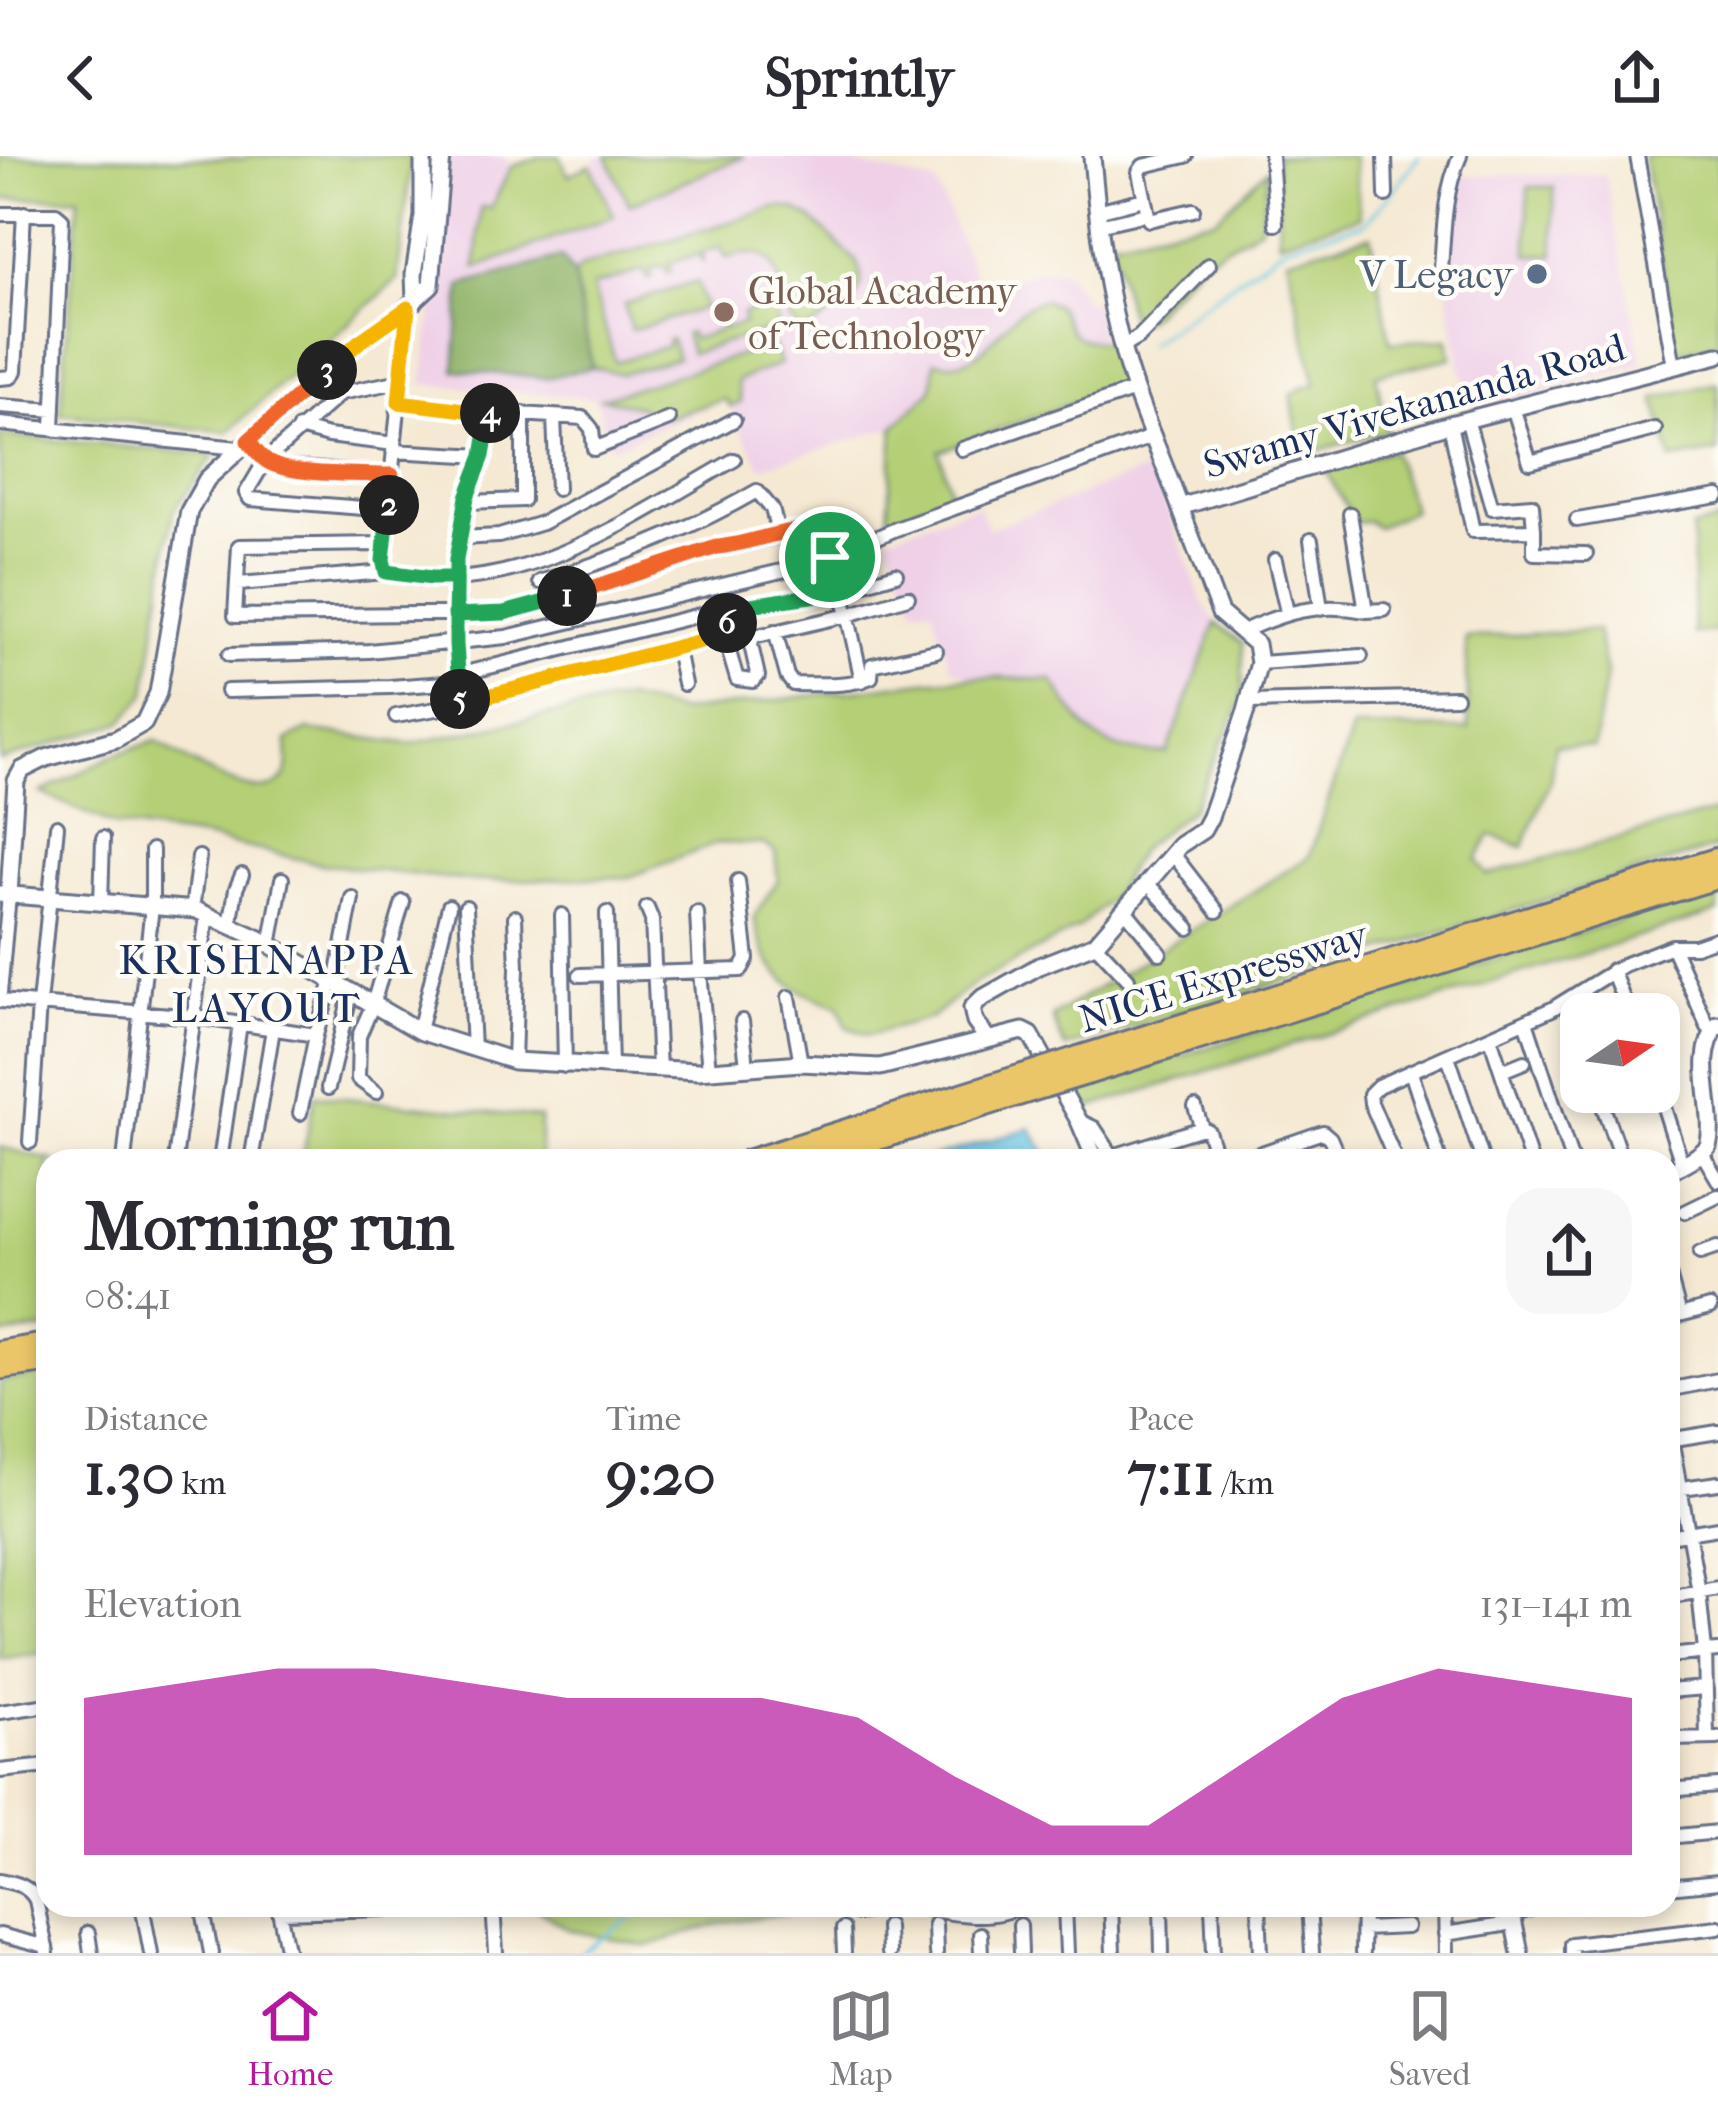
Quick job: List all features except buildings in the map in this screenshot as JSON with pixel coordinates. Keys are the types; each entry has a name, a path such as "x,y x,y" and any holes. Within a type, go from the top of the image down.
{"highway":[{"name":"NICE Expressway","path":"1084,1065 1718,860"},
{"name":"NICE Expressway","path":"791,1149 1718,877"},
{"name":"NICE Expressway","path":"840,1149 1041,1078"},
{"path":"0,1352 36,1346"},
{"path":"0,1368 36,1363"}],"street":[{"path":"386,572 383,560 394,447 423,216 423,156"},
{"path":"316,1035 0,997 16,781 22,770 46,758 116,739 144,723 158,693 189,511 207,479 243,445 431,285 442,156"},
{"name":"Swamy Vivekananda Road","path":"1092,156 1100,248 1122,346 1180,506 1467,419 1718,355"},
{"path":"1186,156 1140,167 1138,172 1150,220 1192,211"},
{"path":"1271,156 1276,224"},
{"path":"1385,156 1386,195"},
{"path":"1440,282 1446,200 1460,156"},
{"path":"1637,156 1673,366"},
{"path":"1098,218 1145,207"},
{"path":"0,378 11,377 15,371 24,212"},
{"path":"0,214 56,214 62,219 50,428"},
{"path":"1122,346 1139,337 1209,265"},
{"path":"388,510 246,497 246,493 266,461 341,393 401,381"},
{"path":"962,449 1135,390"},
{"path":"399,402 583,418 589,422 594,448 670,419"},
{"path":"0,406 50,409"},
{"path":"1514,407 1530,462 1655,429"},
{"path":"461,703 455,615 459,538 483,456 490,412"},
{"path":"466,502 523,500 523,413"},
{"path":"554,417 557,489"},
{"path":"1467,419 1492,508"},
{"path":"459,538 499,536 542,523 734,420"},
{"path":"0,424 243,445 266,461 299,470 392,475"},
{"path":"1450,424 1471,526 1477,533 1534,530"},
{"path":"299,428 394,447 483,456"},
{"path":"229,656 369,651 506,637 830,557 1154,436"},
{"path":"1457,456 1475,451"},
{"path":"238,584 386,572 432,578 483,577 552,557 734,460"},
{"path":"540,582 608,561 726,509 757,490 771,505 779,535"},
{"path":"1577,520 1718,496"},
{"path":"1467,511 1532,505 1534,553 1586,554"},
{"path":"988,1039 975,1022 972,1008 1039,966 1095,944 1210,817 1258,663 1256,644 1220,613 1180,506"},
{"path":"1350,514 1366,611"},
{"path":"385,544 239,546 235,616 477,615 527,609 717,547 814,529 830,557 827,585 817,595"},
{"path":"1311,540 1321,609"},
{"path":"1275,560 1287,612"},
{"path":"226,691 390,687 458,678 724,609 842,590 896,574"},
{"path":"842,590 862,681"},
{"path":"396,716 676,649 751,640 908,597"},
{"path":"724,609 729,628 726,640 737,679 753,681 758,676 751,640"},
{"path":"1241,632 1287,612 1384,610"},
{"path":"776,632 793,684 862,681 872,676 872,665 937,651"},
{"path":"676,649 684,684"},
{"path":"1258,663 1361,656"},
{"path":"1249,702 1456,697"},
{"path":"30,1142 57,826"},
{"path":"101,902 103,838"},
{"path":"125,1149 152,906 152,850"},
{"path":"1173,854 1217,911"},
{"path":"177,1149 195,1017 199,857"},
{"path":"230,926 242,874"},
{"path":"270,946 282,879"},
{"path":"580,975 741,970 747,963 738,881"},
{"path":"1148,884 1189,928"},
{"path":"4,895 199,912 270,946 419,1031 514,1061 659,1070 801,1063 880,1067 1023,1030 1031,1035 1078,1120 1100,1149"},
{"path":"328,1088 352,898"},
{"path":"376,1092 357,1075 359,1036 403,902"},
{"path":"419,1031 449,906"},
{"path":"466,907 473,1048"},
{"path":"647,908 652,920 659,1070"},
{"path":"1125,910 1160,952"},
{"path":"607,913 611,1068"},
{"path":"698,913 709,1070"},
{"path":"562,915 565,1066"},
{"path":"514,916 514,1061"},
{"path":"1579,993 1612,970 1672,946 1695,946 1718,938"},
{"path":"1095,944 1128,979"},
{"path":"1672,946 1708,1027 1716,1027 1708,1051 1715,1130 1709,1150 1718,1180"},
{"path":"1612,970 1621,993"},
{"path":"300,1113 316,1035 340,985"},
{"path":"789,997 801,1063"},
{"path":"1391,1149 1370,1094 1378,1086 1560,1005"},
{"path":"742,1021 747,1066"},
{"path":"1526,1021 1568,1149"},
{"path":"222,1149 240,1024"},
{"path":"253,1149 273,1029"},
{"path":"1490,1037 1527,1149"},
{"path":"1448,1056 1479,1149"},
{"path":"1502,1072 1524,1062"},
{"path":"1411,1072 1436,1149"},
{"path":"1196,1107 1202,1128"},
{"path":"1605,1113 1618,1149"},
{"path":"1663,1113 1671,1149"},
{"path":"1138,1149 1202,1128 1208,1131 1214,1149"},
{"path":"1273,1149 1323,1132 1335,1149"},
{"path":"1680,1165 1709,1150"},
{"path":"1685,1212 1718,1196"},
{"path":"1700,1253 1718,1247"},
{"path":"1680,1315 1710,1307"},
{"path":"1680,1388 1718,1380"},
{"path":"1680,1438 1718,1432"},
{"path":"1680,1488 1718,1483"},
{"path":"1680,1504 1712,1651 1705,1688 1713,1738 1680,1739"},
{"path":"1680,1534 1718,1528"},
{"path":"1680,1595 1718,1588"},
{"path":"1680,1655 1712,1651"},
{"path":"1680,1690 1705,1688"},
{"path":"0,1712 36,1707"},
{"path":"0,1772 36,1768"},
{"path":"1680,1789 1718,1786"},
{"path":"1680,1837 1718,1832"},
{"path":"0,1880 32,1892 36,1907"},
{"path":"1680,1886 1718,1882"},
{"path":"38,1917 47,1950"},
{"path":"144,1917 151,1953"},
{"path":"204,1917 211,1953"},
{"path":"281,1917 288,1953"},
{"path":"494,1917 496,1953"},
{"path":"1066,1917 1067,1953"},
{"path":"1112,1917 1113,1953"},
{"path":"1161,1917 1162,1953"},
{"path":"1212,1917 1214,1953"},
{"path":"1260,1917 1262,1953"},
{"path":"1310,1917 1312,1953"},
{"path":"1363,1917 1363,1953"},
{"path":"1445,1917 1446,1953"},
{"path":"1445,1934 1503,1925 1510,1923 1510,1917"},
{"path":"1512,1917 1520,1953"},
{"path":"935,1924 936,1953"},
{"path":"1020,1924 1021,1953"},
{"path":"887,1926 888,1953"},
{"path":"1363,1930 1407,1927"},
{"path":"1571,1953 1571,1944 1718,1927"},
{"path":"843,1929 844,1953"},
{"path":"88,1933 92,1953"},
{"path":"980,1934 981,1953"},
{"path":"0,1935 47,1950"}],"shaded area":[{"name":"Global Academy of Technology","path":"449,156 504,156 511,167 542,156 560,156 568,175 596,162 594,156 819,156 936,183 983,295 1040,270 1064,271 1088,305 1094,297 1101,342 1077,338 1065,324 1062,311 1037,301 1008,320 977,357 958,364 935,362 932,390 894,427 761,467 725,399 611,448 595,398 423,384"},
{"name":"V Legacy","path":"1605,174 1643,364 1475,412 1460,367 1450,310 1444,236 1455,176"},
{"path":"1152,468 1201,599 1216,623 1168,753 1118,749 1088,733 1052,680 973,677 951,667 931,606 915,608 887,536 978,505 988,529"}],"green space":[{"path":"0,156 409,156 397,280 228,432 60,414 79,197 0,199"},
{"path":"542,156 560,156 568,175 591,165 614,216 476,268 481,207 491,208 511,167"},
{"path":"607,156 745,156 629,205"},
{"path":"1276,156 1353,156 1360,217 1279,241"},
{"path":"1644,156 1718,156 1718,343 1676,353"},
{"path":"1268,169 1260,227 1203,260 1146,319 1132,326 1110,241 1216,218"},
{"path":"1528,187 1554,187 1554,255 1528,255"},
{"path":"779,207 812,219 856,261 861,286 856,298 809,329 798,330 789,319 778,277 767,259 757,254 726,258 721,247 702,253 702,262 699,254 669,263 667,273 664,266 650,270 652,278 647,279 644,270 593,286 615,362 668,346 671,339 677,358 622,374 592,367 574,276 580,267"},
{"path":"1371,235 1390,342 1448,339 1451,358 1376,375 1387,431 1301,455 1291,395 1316,385 1287,258"},
{"path":"561,257 574,276 592,367 547,378 455,370 461,286"},
{"path":"697,282 705,308 631,330 624,304"},
{"path":"1042,300 1058,306 1076,336 1110,344 1122,386 939,451 951,494 888,521 894,427 932,390 935,361 969,359 1013,317"},
{"path":"766,307 774,310 778,323 773,329 691,353 685,334 690,333 692,339 721,330 719,320 726,329 744,323 742,314"},
{"path":"773,345 780,364 737,381 741,402 730,407 725,399 666,417 662,406 643,412 641,407 602,398"},
{"path":"1718,383 1718,452 1671,460 1655,398"},
{"path":"0,435 215,455 173,511 146,694 122,722 0,761"},
{"path":"1392,450 1413,510 1378,527 1368,521 1355,523 1325,469"},
{"path":"1718,522 1718,631 1694,634 1692,528"},
{"path":"1216,623 1243,643 1242,701 1191,809 1140,849 1112,897 1078,928 973,984 932,1018 868,1035 847,1027 838,1006 791,985 772,965 754,917 778,880 775,852 764,844 718,843 629,877 472,881 321,864 205,838 116,826 41,793 114,755 156,741 220,778 258,789 273,787 284,778 287,741 308,730 410,744 626,699 681,712 973,677 1052,680 1096,737 1124,749 1167,753"},
{"path":"1597,630 1606,674 1594,747 1555,745 1550,782 1523,847 1490,835 1477,860 1487,875 1718,811 1718,847 1065,1048 1052,1017 1309,857 1353,728 1469,729 1466,638"},
{"path":"1718,890 1718,912 1089,1108 1078,1087"},
{"path":"315,1095 540,1118 540,1149 304,1149"},
{"path":"0,1147 36,1156 36,1330 0,1335"},
{"path":"36,1375 36,1654 0,1659 0,1382"},
{"path":"550,1917 760,1917 725,1922 646,1946 570,1930"}],"water":[{"path":"1031,1128 1043,1149 962,1149"}],"waterway":[{"path":"1148,344 1286,245 1365,223 1419,156"},
{"path":"581,1953 633,1917"}],"place":[{"name":"V Legacy","path":"1537,274"},
{"name":"Global Academy of Technology","path":"724,312"}],"district":[{"name":"KRISHNAPPA LAYOUT","path":"267,983"}],"route":[{"path":"830,557 819,532 807,529 717,547 527,609 455,615 456,578 386,572 383,560 392,475 275,465 248,441 359,342 408,308 399,402 490,412 456,560 456,578 455,615 456,644 461,703 724,635 729,628 724,609 817,595 827,585 830,557"}]}
